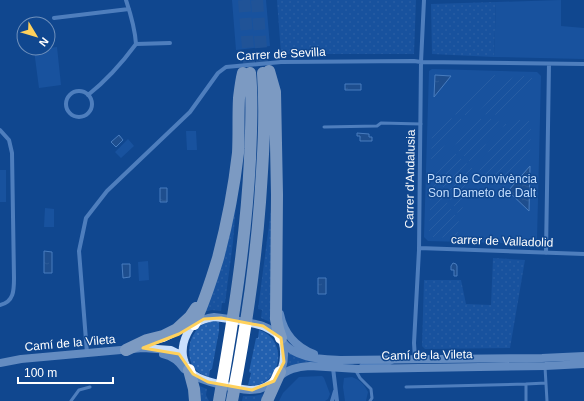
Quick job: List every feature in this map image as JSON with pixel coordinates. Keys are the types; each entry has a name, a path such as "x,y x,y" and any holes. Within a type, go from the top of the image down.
{"highway":[{"path":"232,401 244,335 259,213 263,151 264,87 266,72 275,92 277,195 276,319 281,340"},
{"path":"193,326 206,297 228,217 236,173 239,143 239,97 246,73 251,112 247,211 236,300 219,401"},
{"path":"126,350 148,340 168,334 186,322 201,298 219,253"},
{"path":"187,365 194,389 195,401"},
{"path":"267,401 278,377"}],"street":[{"path":"88,95 101,85 136,44 135,32 126,0"},
{"name":"Carrer d'Andalusia","path":"415,359 414,343 419,248 421,62 424,0"},
{"path":"56,18 129,9"},
{"path":"136,44 170,42"},
{"name":"Carrer de Sevilla","path":"87,353 79,251 86,218 107,191 190,112 218,73 226,67 281,62 414,61 584,64"},
{"path":"546,253 549,64"},
{"path":"76,91 85,92 88,95 92,102 90,110 80,116 72,114 67,108 67,99 69,96 76,91"},
{"path":"0,130 9,140 12,152 14,290 12,298 5,304 0,305"},
{"name":"carrer de Valladolid","path":"419,248 584,254"},
{"path":"277,280 279,286 281,318 289,336 303,349 328,359"},
{"path":"209,318 221,318 260,325 271,330 281,340 284,346 284,357 282,368 278,377 262,388 257,389 246,389 208,382 196,377 187,365 183,354 183,345 193,326 204,319 209,318"},
{"name":"Camí de la Vileta","path":"143,348 166,340 193,326"},
{"name":"Camí de la Vileta","path":"281,340 286,346 301,354 310,357 328,359 542,358 584,356"},
{"path":"143,348 168,355 180,362 188,380 191,391 191,401"},
{"name":"Camí de la Vileta","path":"0,363 143,348 171,350 179,354 187,365"},
{"name":"Camí de la Vileta","path":"278,377 285,372 296,368 310,366 347,368 357,371 584,364"},
{"path":"333,368 337,401"},
{"path":"332,401 336,388"}],"lane":[{"path":"324,127 377,126 381,123 420,124"},
{"path":"512,358 516,362 537,362 545,366 547,401"},
{"path":"370,401 372,398 371,389 360,378 357,371 364,364 389,364 398,359"},
{"path":"526,384 526,401"},
{"path":"406,387 546,384"},
{"path":"71,401 79,390 90,387"}],"highlighted area":[{"path":"221,318 263,326 281,338 284,362 274,381 252,390 208,382 193,374 179,354 143,348 179,334 204,319"}],"green space":[{"path":"232,0 266,0 270,46 236,50"},
{"path":"277,0 416,0 414,54 281,54"},
{"path":"561,0 561,26 584,28 584,59 494,57 496,2"},
{"path":"496,2 494,57 432,54 431,4"},
{"path":"56,47 61,85 39,88 35,56 56,56"},
{"name":"Parc de Convivència Son Dameto de Dalt","path":"432,69 537,72 541,76 537,239 533,244 428,241 424,237 429,71"},
{"path":"492,75 503,76 483,94 466,115 448,114"},
{"path":"515,76 529,76 534,80 504,115 477,114 503,84"},
{"path":"443,118 463,119 431,164 432,129"},
{"path":"474,119 500,119 474,165 454,147"},
{"path":"512,120 528,120 531,122 530,157 501,190 478,169 505,124 508,124"},
{"path":"186,131 196,131 197,150 187,150"},
{"path":"128,139 134,146 121,158 115,152"},
{"path":"451,150 473,169 460,217 435,173 438,165"},
{"path":"0,170 6,170 6,202 0,202"},
{"path":"433,179 459,222 457,238 432,237 429,234 431,185"},
{"path":"237,192 233,242 225,303 222,303 221,311 212,310 204,312"},
{"path":"272,202 274,324 261,318 262,310 258,309"},
{"path":"45,208 54,209 54,227 44,227"},
{"path":"493,258 525,260 510,348 425,349 422,346 424,280 461,280 466,304 491,305"},
{"path":"148,261 149,280 139,281 138,262"},
{"path":"214,321 219,322 219,331 212,369 210,370 209,377 203,375 195,369 190,360 189,349 194,333 202,325"},
{"path":"259,330 269,335 275,344 278,353 278,363 268,380 259,384 248,385 251,373 249,372"},
{"path":"287,351 354,364 334,365 306,362 285,367"},
{"path":"322,376 330,394 328,399 325,401 279,401 283,393 299,377"},
{"path":"352,377 360,381 368,392 366,401 345,401 343,387 344,378"},
{"path":"197,385 207,389 206,395 209,401 198,401"},
{"path":"263,394 262,401 242,401 243,396"}],"water":[{"path":"435,75 451,76 434,97"},
{"path":"345,84 361,84 361,90 345,90"},
{"path":"357,133 369,134 369,137 372,137 372,141 360,141 360,136 357,136"},
{"path":"119,135 123,140 116,147 111,142"},
{"path":"530,166 529,211 508,191"},
{"path":"160,188 167,188 167,202 160,202"},
{"path":"44,251 52,252 52,273 44,273"},
{"path":"453,263 457,266 457,276 454,276 454,270 451,270"},
{"path":"122,264 130,264 130,277 123,278"},
{"path":"318,278 326,278 326,294 318,294"}],"tunnel":[{"path":"244,0 250,73"},
{"path":"257,0 263,73"}]}
